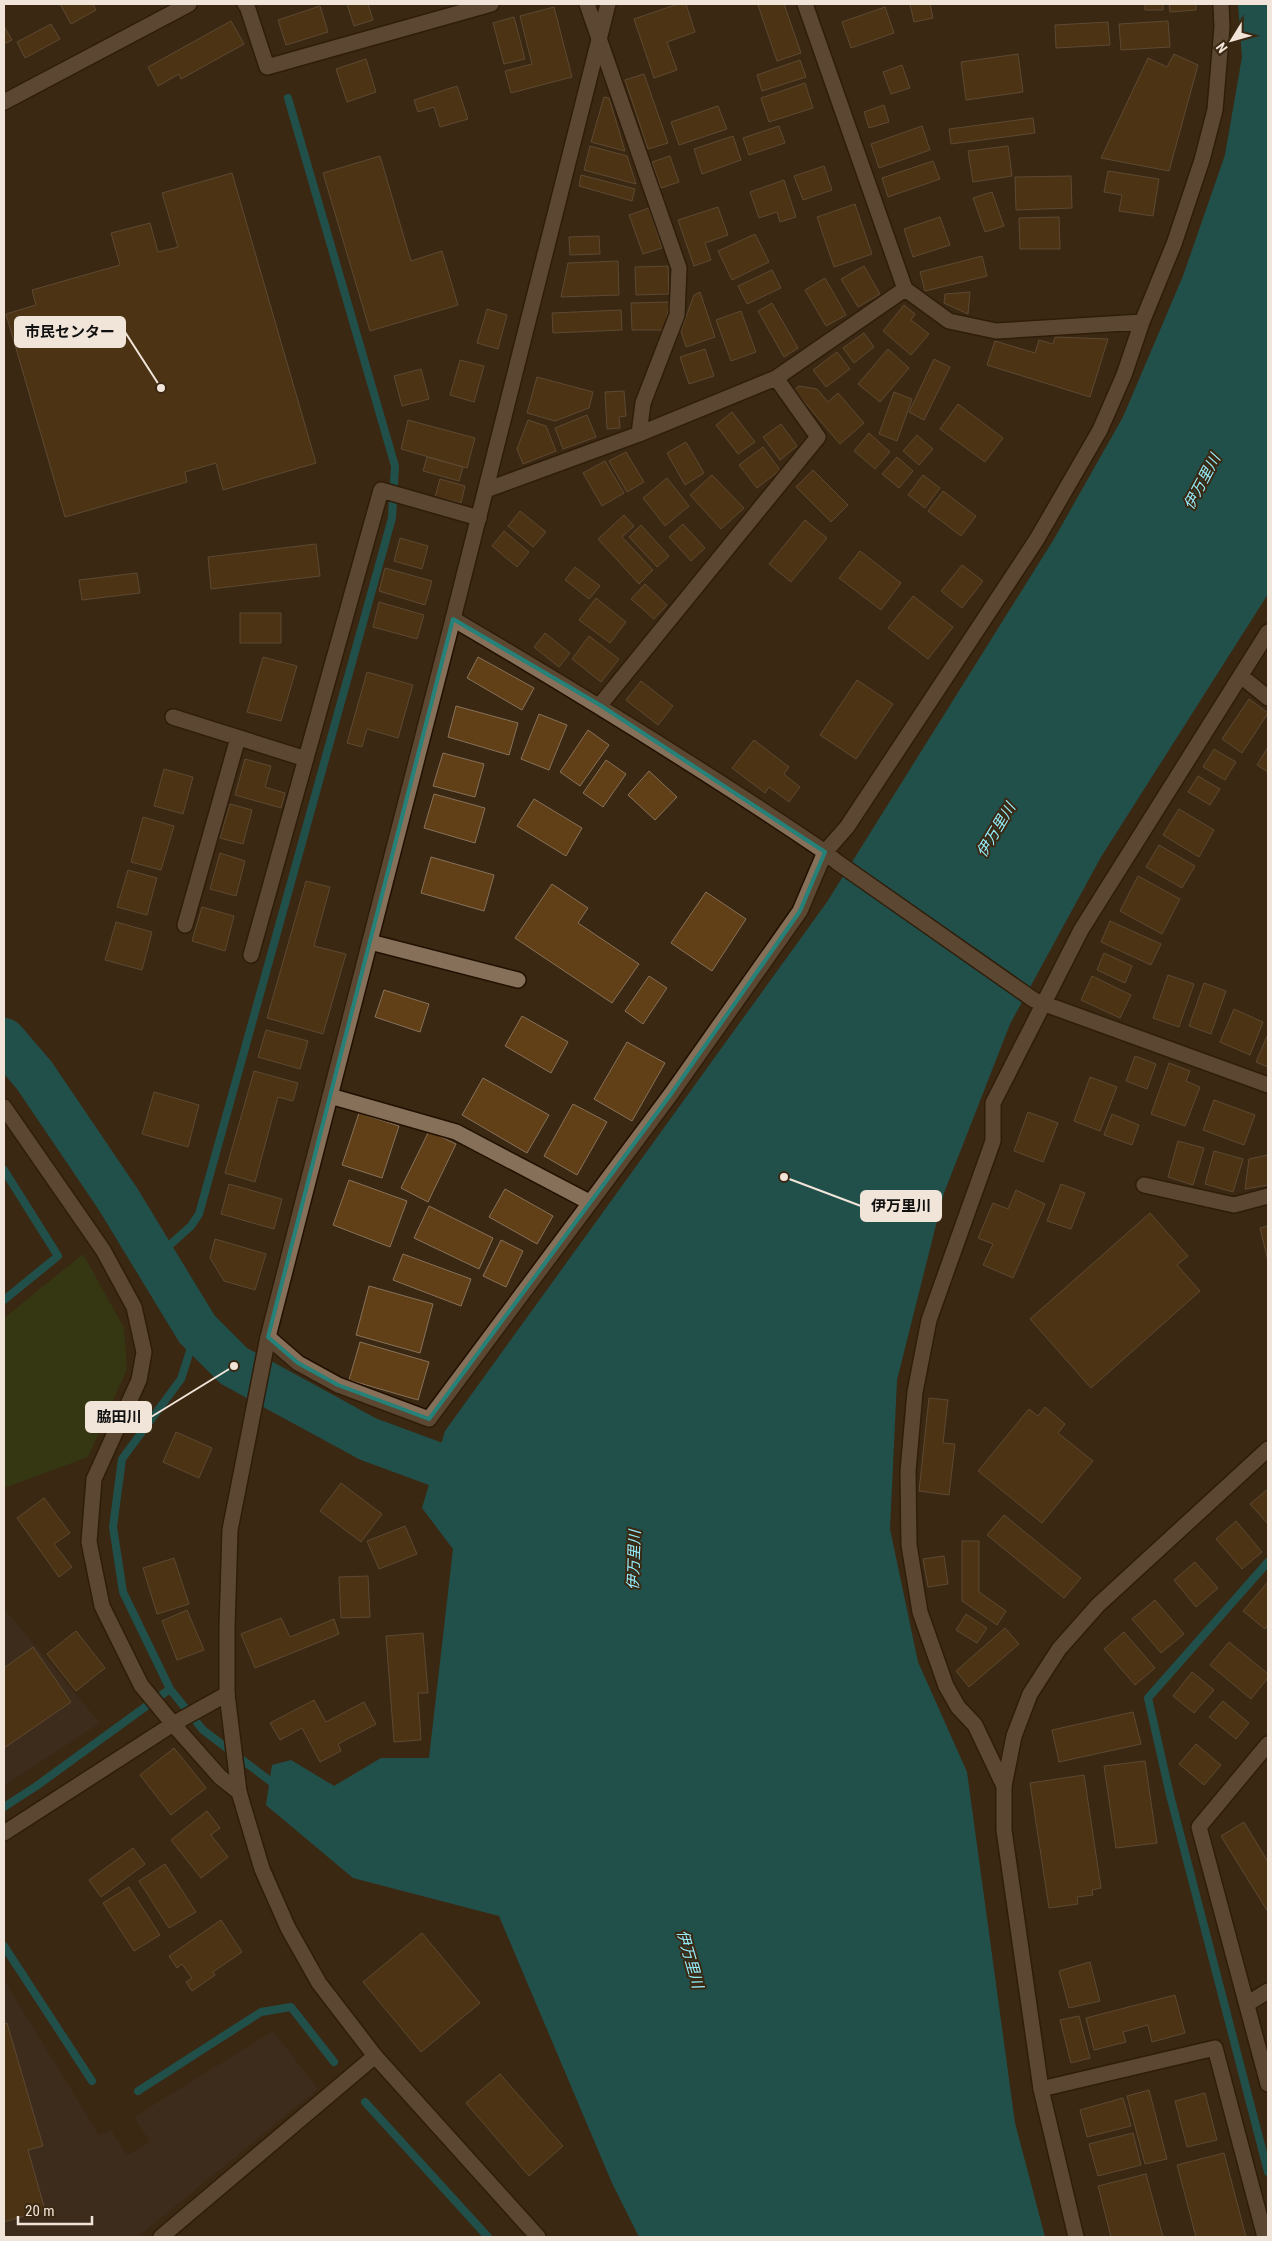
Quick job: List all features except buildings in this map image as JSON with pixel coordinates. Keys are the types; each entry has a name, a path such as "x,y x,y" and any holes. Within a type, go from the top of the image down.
{"street":[{"path":"4,102 189,4"},
{"path":"245,4 267,67 491,4"},
{"path":"587,4 679,268 677,314 643,403 639,434"},
{"path":"538,2237 375,2056 319,1983 288,1928 262,1869 239,1792 227,1694 230,1530 251,1432 268,1336 479,518 608,4"},
{"path":"804,4 905,289 949,321 996,331 1142,322"},
{"path":"268,1336 298,1363 338,1385 429,1419 670,1094 800,910 826,852 847,827 1037,538 1100,430 1124,374 1142,322 1174,244 1204,152 1215,110 1222,27 1221,4"},
{"path":"486,490 639,434 776,378 905,289"},
{"path":"600,705 818,437 776,378"},
{"path":"251,955 381,490 479,518"},
{"path":"453,619 600,705 731,788 1040,1002 1268,1085"},
{"path":"1004,1786 974,1725 958,1707 946,1686 920,1612 908,1545 908,1470 915,1392 929,1320 993,1141 993,1103 1040,1002 1081,930 1268,632"},
{"path":"1241,676 1268,698"},
{"path":"172,717 306,760"},
{"path":"185,925 238,738"},
{"path":"370,942 518,980"},
{"path":"330,1096 456,1132 589,1202"},
{"path":"4,1107 103,1250 134,1308 144,1352 139,1380 94,1479 89,1542 102,1606 141,1685 220,1777 239,1792"},
{"path":"1144,1185 1234,1205 1268,1196"},
{"path":"1076,2237 1042,2089 1004,1830 1004,1786 1014,1736 1030,1694 1059,1649 1098,1605 1268,1448"},
{"path":"4,1833 173,1724 227,1694"},
{"path":"1268,1744 1199,1827 1268,2084"},
{"path":"1247,2004 1268,1991"},
{"path":"1042,2089 1215,2048 1265,2237"},
{"path":"162,2237 375,2056"}],"highlighted area":[{"path":"453,619 600,705 825,852 800,911 671,1094 429,1419 338,1385 298,1363 268,1337"}],"shaded area":[{"path":"4,1608 100,1723 4,1786"},
{"path":"4,1980 99,2135 111,2130 127,2155 150,2142 134,2117 273,2031 318,2089 138,2237 4,2237"}],"green space":[{"path":"83,1254 124,1328 127,1369 88,1457 4,1488 4,1318"}],"water":[{"path":"1238,4 1268,4 1268,594 1101,857 1010,1024 944,1193 897,1380 890,1529 918,1662 967,1772 1015,2123 1045,2237 639,2237 612,2183 499,1916 353,1878 266,1805 272,1765 291,1760 334,1786 381,1758 429,1758 453,1549 422,1508 445,1431 827,902 1054,539 1123,417 1183,276 1225,155 1242,57"}],"waterway":[{"path":"154,1259 191,1226 199,1214 392,518 395,466 288,98"},
{"path":"4,1040 34,1075 118,1199 197,1329 234,1366 368,1439 463,1474 492,1476"},
{"path":"4,1170 58,1256 4,1300"},
{"path":"197,1329 181,1379 122,1459 113,1527 123,1592 170,1689 203,1730 278,1787"},
{"path":"1268,1562 1148,1698 1170,1795 1268,2172"},
{"path":"4,1807 35,1787 170,1689"},
{"path":"4,1946 92,2081"},
{"path":"138,2091 261,2012 291,2007 334,2062"},
{"path":"365,2102 488,2237"}],"place":[{"name":"市民センター","path":"161,388"},
{"name":"伊万里川","path":"784,1177"},
{"name":"脇田川","path":"234,1366"}]}
